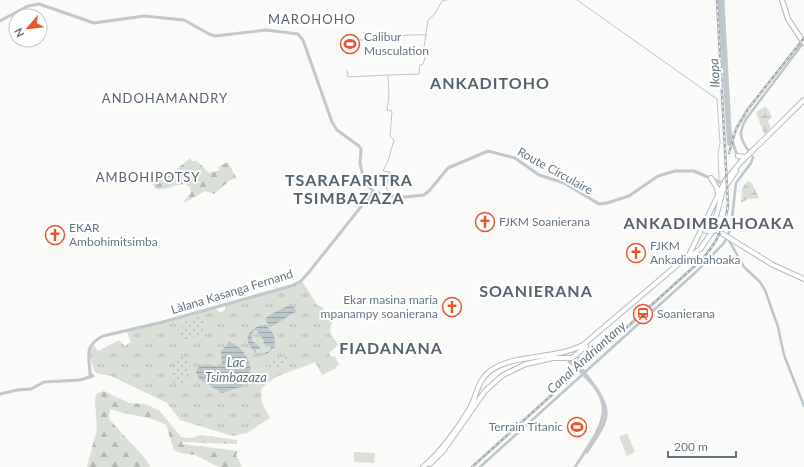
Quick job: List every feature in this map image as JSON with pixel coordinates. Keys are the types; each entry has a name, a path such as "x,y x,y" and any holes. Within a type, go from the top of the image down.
{"main road":[{"path":"782,0 788,19 804,43"},
{"path":"422,467 441,449 469,409 480,381 492,370 506,364 573,350 590,340 689,255 718,194 724,185 747,156 804,101"},
{"path":"741,164 804,101"},
{"path":"738,156 747,156"},
{"path":"711,178 717,188 718,194"},
{"path":"427,467 443,451 489,387 498,379 516,367 526,364 553,358 572,358 698,250 712,232 724,185"},
{"path":"708,215 714,216 716,219"},
{"path":"714,225 718,231 772,265 804,279"},
{"path":"702,226 705,230 712,232 718,231"},
{"path":"573,350 578,354"},
{"path":"567,352 565,355 567,359"},
{"path":"492,370 498,373 498,379"},
{"path":"480,381 483,388 489,387"}],"street":[{"path":"723,0 730,130 741,164"},
{"path":"0,21 34,4 51,8 94,23 151,16 187,20 209,34 216,36 269,30 298,34 302,38 332,122 337,130 360,147 361,174 372,192"},
{"name":"Route Circulaire","path":"372,192 394,197 424,195 448,168 488,151 518,160 539,175 564,183 599,204 629,196 658,176 671,172 692,171 711,178 724,185"},
{"name":"Làlana Kasanga Fernand","path":"0,394 17,390 31,389 44,382 80,380 91,375 89,349 95,339 103,336 163,322 291,286 300,281 320,260 372,192"},
{"path":"577,467 603,427 606,414 603,398 582,371 579,364 578,354"},
{"path":"567,359 582,371"}],"green space":[{"path":"766,106 772,117 768,121 771,128 764,134 756,112"},
{"path":"190,158 192,161 197,161 209,173 220,170 218,167 228,162 237,179 230,180 214,194 205,191 184,203 191,193 190,187 185,184 156,189 152,183 163,177 166,178"},
{"path":"747,181 752,183 759,198 748,199 741,203 742,189"},
{"path":"302,281 318,306 321,306 334,321 331,324 330,333 338,345 329,353 331,357 335,356 339,365 336,366 337,368 322,375 315,362 273,379 261,389 262,403 270,418 247,433 233,436 180,420 167,403 111,376 95,372 89,355 93,344 98,351 119,340 125,346 131,342 127,332 215,307 220,313 225,310 225,305 290,287"},
{"path":"201,317 205,324 202,326 203,334 185,341 180,340 174,333 181,329 183,323"},
{"path":"290,355 278,367 268,370 266,362"},
{"path":"183,356 188,359 190,369 182,385 171,381 171,369 172,366"},
{"path":"104,391 129,403 146,404 160,411 181,437 191,438 201,435 237,440 237,444 183,442 182,444 238,451 236,455 242,467 219,467 195,455 180,453 174,450 166,425 145,417 110,409 109,419 144,457 151,467 87,467 97,429 96,394"},
{"name":"Terrain Titanic","path":"576,416 585,435 577,439 568,420"},
{"path":"627,433 635,452 627,456 619,437"},
{"path":"354,452 375,453 374,463 354,462"}],"water":[{"path":"291,304 297,311 271,327 269,326 265,319 268,316"},
{"path":"261,325 266,325 274,335 275,347 267,354 259,356 254,352 248,343 248,335 255,328","holes":["254,330 257,331 264,341 263,344 270,346 271,349 268,352 260,354 256,353 256,349 261,349 252,341 252,334"]},
{"name":"Lac Tsimbazaza","path":"229,342 241,349 251,370 241,387 222,393 199,379 196,372 200,366 203,365 219,367 222,365 221,351"}],"waterway":[{"path":"388,192 386,187 390,172 383,171 388,161 394,140 390,136 392,111 387,110 389,96 388,75 419,74 420,65 423,64 425,58 423,54 428,20 434,15 442,1 447,0"},
{"path":"577,0 717,99 720,143 718,154 719,179"},
{"name":"Ikopa","path":"720,0 729,144"},
{"path":"357,40 409,35 426,35"},
{"name":"Canal Andriantany","path":"748,150 743,142 741,134 746,119 804,42"},
{"path":"347,70 348,77 388,75"},
{"name":"Canal Andriantany","path":"480,467 697,271 724,243 731,228 736,183 751,163 753,157"},
{"path":"727,237 744,267 760,282 765,290 778,327 784,355 804,406"}],"railway":[{"path":"472,467 697,264 709,251 722,230 728,205 717,0"},
{"path":"729,153 736,129 748,109 804,38"}],"place":[{"name":"Calibur Musculation","path":"350,44"},
{"name":"FJKM Soanierana","path":"485,222"},
{"name":"EKAR Ambohimitsimba","path":"55,235"},
{"name":"FJKM Ankadimbahoaka","path":"636,253"},
{"name":"Ekar masina maria mpanampy soanierana","path":"452,307"},
{"name":"Soanierana","path":"643,314"},
{"name":"Terrain Titanic","path":"577,427"}],"district":[{"name":"MAROHOHO","path":"312,19"},
{"name":"ANKADITOHO","path":"490,83"},
{"name":"ANDOHAMANDRY","path":"165,98"},
{"name":"AMBOHIPOTSY","path":"148,177"},
{"name":"TSARAFARITRA TSIMBAZAZA","path":"349,189"},
{"name":"ANKADIMBAHOAKA","path":"709,223"},
{"name":"SOANIERANA","path":"536,291"},
{"name":"FIADANANA","path":"391,348"}]}
